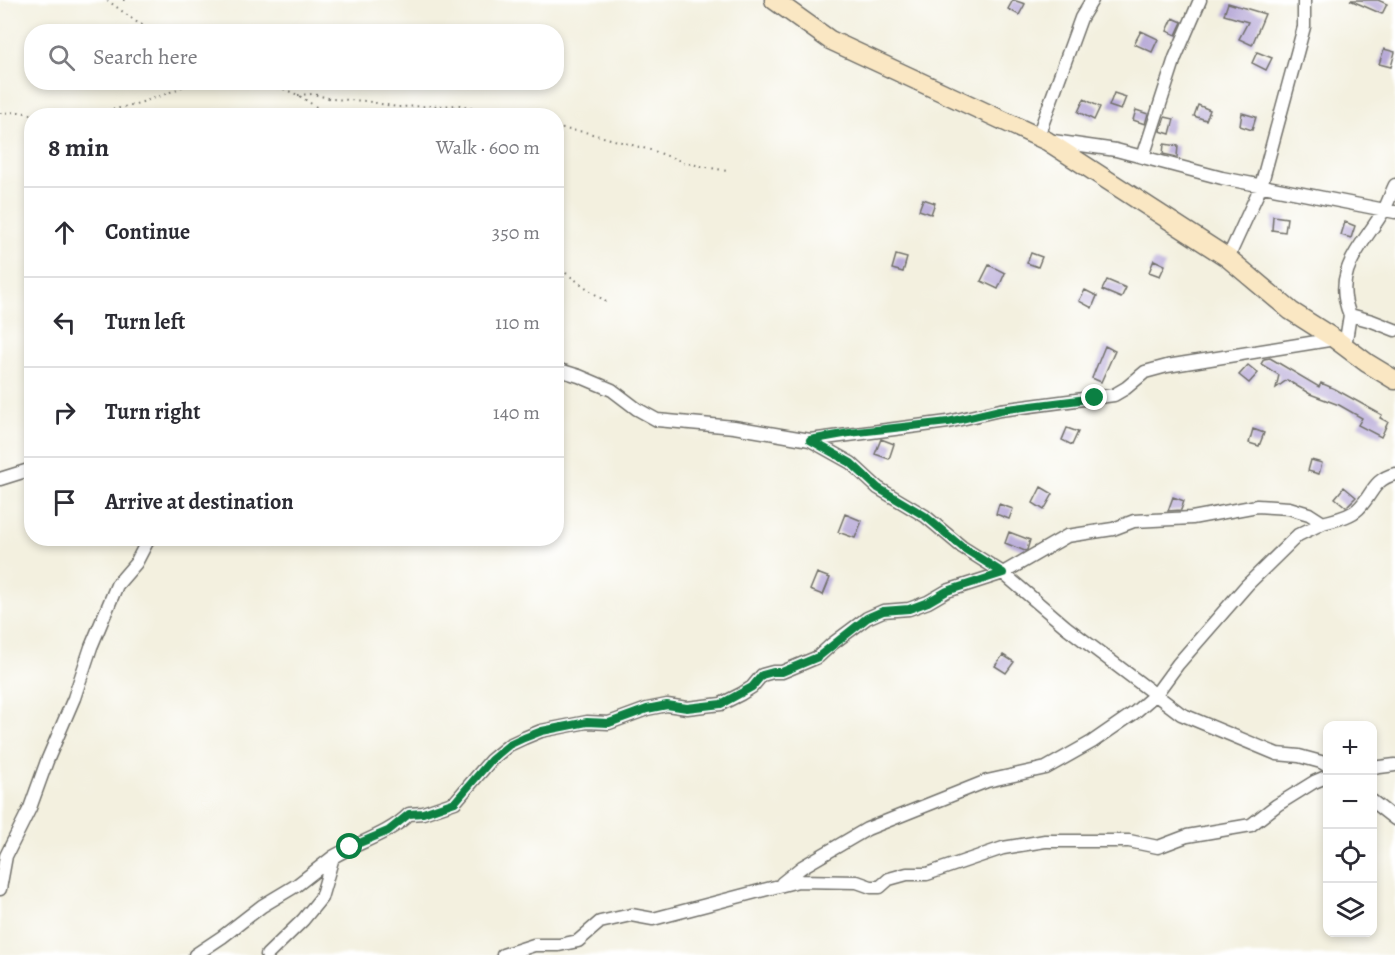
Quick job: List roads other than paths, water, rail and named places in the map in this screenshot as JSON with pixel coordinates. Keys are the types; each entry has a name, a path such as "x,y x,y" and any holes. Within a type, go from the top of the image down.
{"street":[{"path":"774,0 830,40 1042,138 1228,258 1291,311 1395,380"},
{"path":"1042,138 1082,18 1092,0"},
{"path":"1143,157 1175,58 1200,0"},
{"path":"1228,258 1261,186 1304,27 1304,0"},
{"path":"1042,138 1116,150 1222,178 1390,211"},
{"path":"1340,343 1350,315 1345,304 1343,284 1350,260 1390,211 1395,185"},
{"path":"1350,315 1395,330"},
{"path":"810,440 849,433 948,422 1000,410 1114,395 1145,372 1167,366 1340,343"},
{"path":"564,371 612,390 637,409 657,420 734,427 810,440 851,463 878,488 925,516 962,547 1003,573 1066,627 1181,714 1277,754 1299,756 1323,763"},
{"path":"0,478 24,471"},
{"path":"776,887 802,867 867,829 987,781 1046,768 1100,736 1134,713 1156,694 1178,664 1247,585 1298,535 1357,510 1374,486 1395,474"},
{"path":"195,955 262,906 297,885 333,857 388,831 409,814 423,813 455,802 491,760 509,745 542,731 587,722 609,723 647,709 667,705 687,708 721,704 747,691 762,675 782,672 818,657 867,618 883,611 909,609 928,602 947,591 1003,573 1067,536 1113,529 1134,521 1192,518 1257,506 1289,508 1309,514 1323,523"},
{"path":"0,889 6,856 30,808 117,585 136,563 145,546"},
{"path":"1377,767 1395,765"},
{"path":"503,955 534,945 559,945 578,941 600,922 632,915 653,919 798,880 857,882 871,887 880,887 889,879 907,874 927,874 1003,848 1045,841 1129,841 1158,847 1187,836 1251,825 1277,805 1323,778"},
{"path":"1377,805 1395,819"},
{"path":"267,955 303,920 321,898 333,857"}]}
